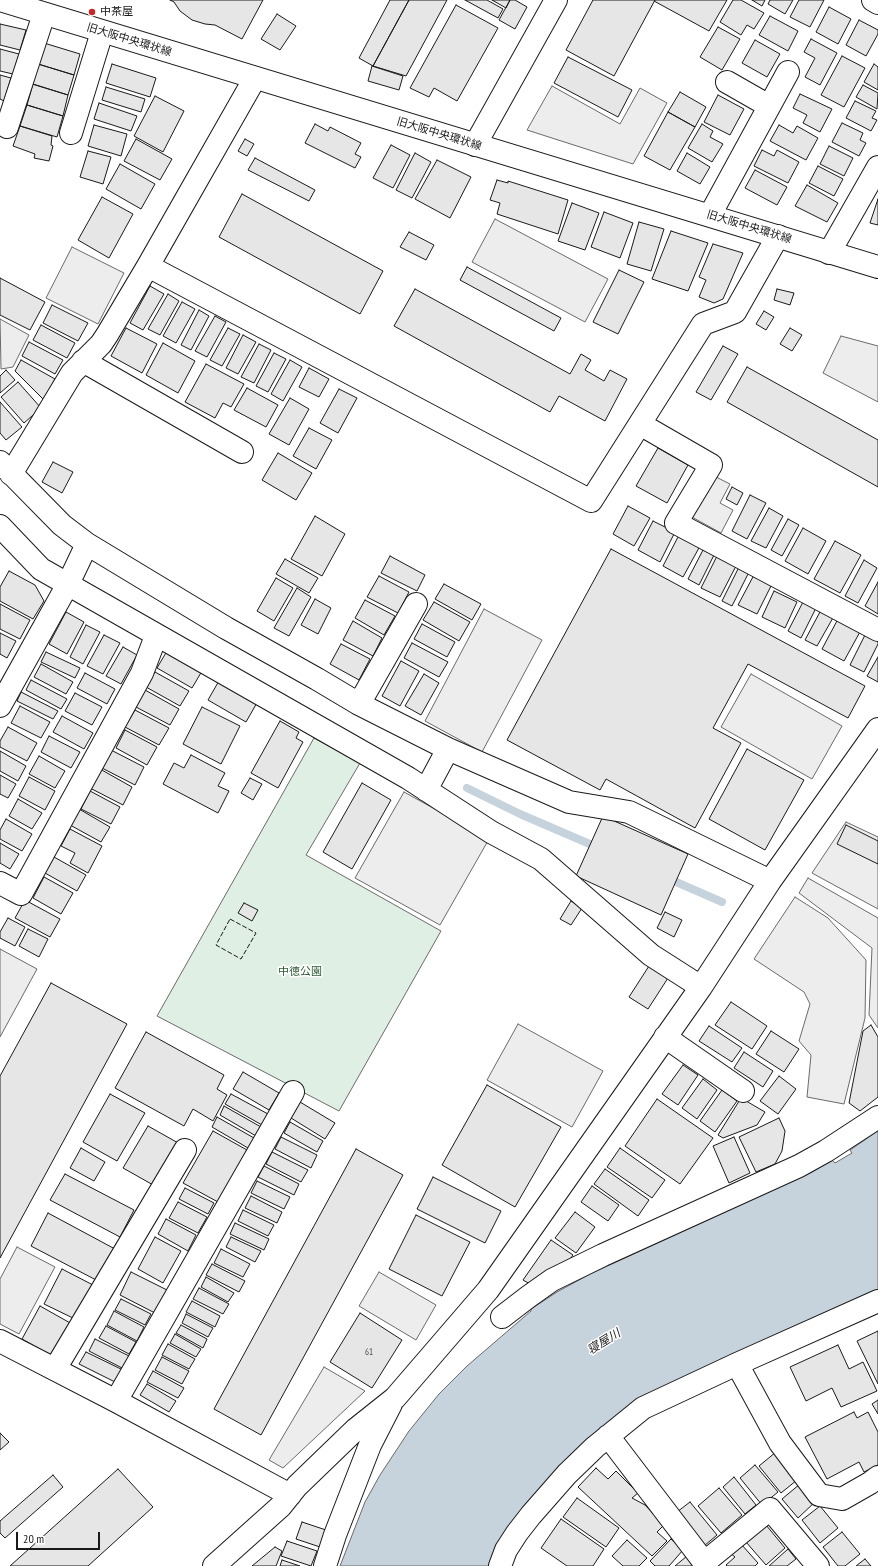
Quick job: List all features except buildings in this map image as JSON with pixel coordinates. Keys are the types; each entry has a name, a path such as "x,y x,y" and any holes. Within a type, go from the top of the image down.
{"street":[{"name":"旧大阪中央環状線","path":"0,0 878,267"},
{"path":"475,145 556,0"},
{"path":"873,0 878,3"},
{"path":"7,127 44,14"},
{"path":"71,133 102,32"},
{"path":"710,215 788,72"},
{"path":"254,78 108,335 72,373 5,468 62,525 88,544 226,628 317,678 359,704 448,749 569,802 629,812 770,881"},
{"path":"727,82 769,106"},
{"path":"829,252 877,172"},
{"path":"148,266 591,501 703,324 735,312 778,236"},
{"path":"83,361 242,452"},
{"path":"640,424 710,465 676,523 878,630"},
{"path":"0,526 36,565 156,636 401,774 491,832 547,863 651,955 701,987"},
{"path":"0,706 68,584 88,544"},
{"path":"359,704 416,604"},
{"path":"0,883 21,894 142,673 156,636"},
{"path":"325,1566 335,1535 370,1445 384,1416 395,1398 488,1290 701,987 770,881 878,729"},
{"path":"426,790 448,749"},
{"path":"665,1037 743,1091"},
{"path":"116,1401 293,1092"},
{"path":"502,1317 552,1280 603,1255 799,1166 832,1148 878,1116"},
{"path":"55,1369 185,1150"},
{"path":"500,1566 506,1550 531,1515 567,1474 608,1436 643,1408 878,1301"},
{"path":"0,1341 116,1401 290,1495"},
{"path":"737,1364 780,1443 819,1495 842,1499 875,1484"},
{"path":"214,1566 281,1506 303,1479 356,1429 395,1398"},
{"path":"608,1436 706,1564 770,1509 818,1566"}],"green space":[{"name":"中徳公園","path":"314,738 360,763 306,855 441,931 339,1111 157,1016"}],"shaded area":[{"path":"552,86 620,124 640,88 667,103 633,164 527,130"},
{"path":"495,219 608,279 585,322 472,262"},
{"path":"72,247 124,273 98,324 46,298"},
{"path":"0,319 29,335 13,367 1,369"},
{"path":"841,336 878,346 878,402 823,373"},
{"path":"712,475 730,484 720,503 733,510 721,533 690,516"},
{"path":"484,609 542,640 482,752 425,721"},
{"path":"751,674 842,726 812,779 721,727"},
{"path":"404,792 489,839 440,925 355,878"},
{"path":"846,822 878,837 878,909 812,873"},
{"path":"808,878 878,918 878,1028 869,1015 872,948 799,893"},
{"path":"795,897 828,918 866,960 865,1018 844,1104 807,1097 811,1055 799,1041 810,1004 804,992 754,959"},
{"path":"0,949 37,969 0,1037"},
{"path":"518,1024 603,1071 572,1127 487,1080"},
{"path":"17,1247 55,1267 19,1334 0,1324 0,1279"},
{"path":"379,1272 436,1305 416,1340 359,1306"},
{"path":"324,1367 365,1391 283,1468 269,1460"}],"water":[{"name":"寝屋川","path":"878,1131 878,1292 652,1393 499,1546 489,1566 340,1566 365,1502 380,1475 409,1431 439,1394 467,1366 531,1311 531,1309 557,1292 590,1274 812,1172 832,1160 835,1163 852,1153 850,1150"}],"waterway":[{"path":"467,788 520,814 599,848"},
{"path":"667,878 722,902"}],"fence":[{"path":"230,919 256,933 241,959 216,945 230,919"}],"place":[{"name":"中茶屋","path":"92,12"}]}
